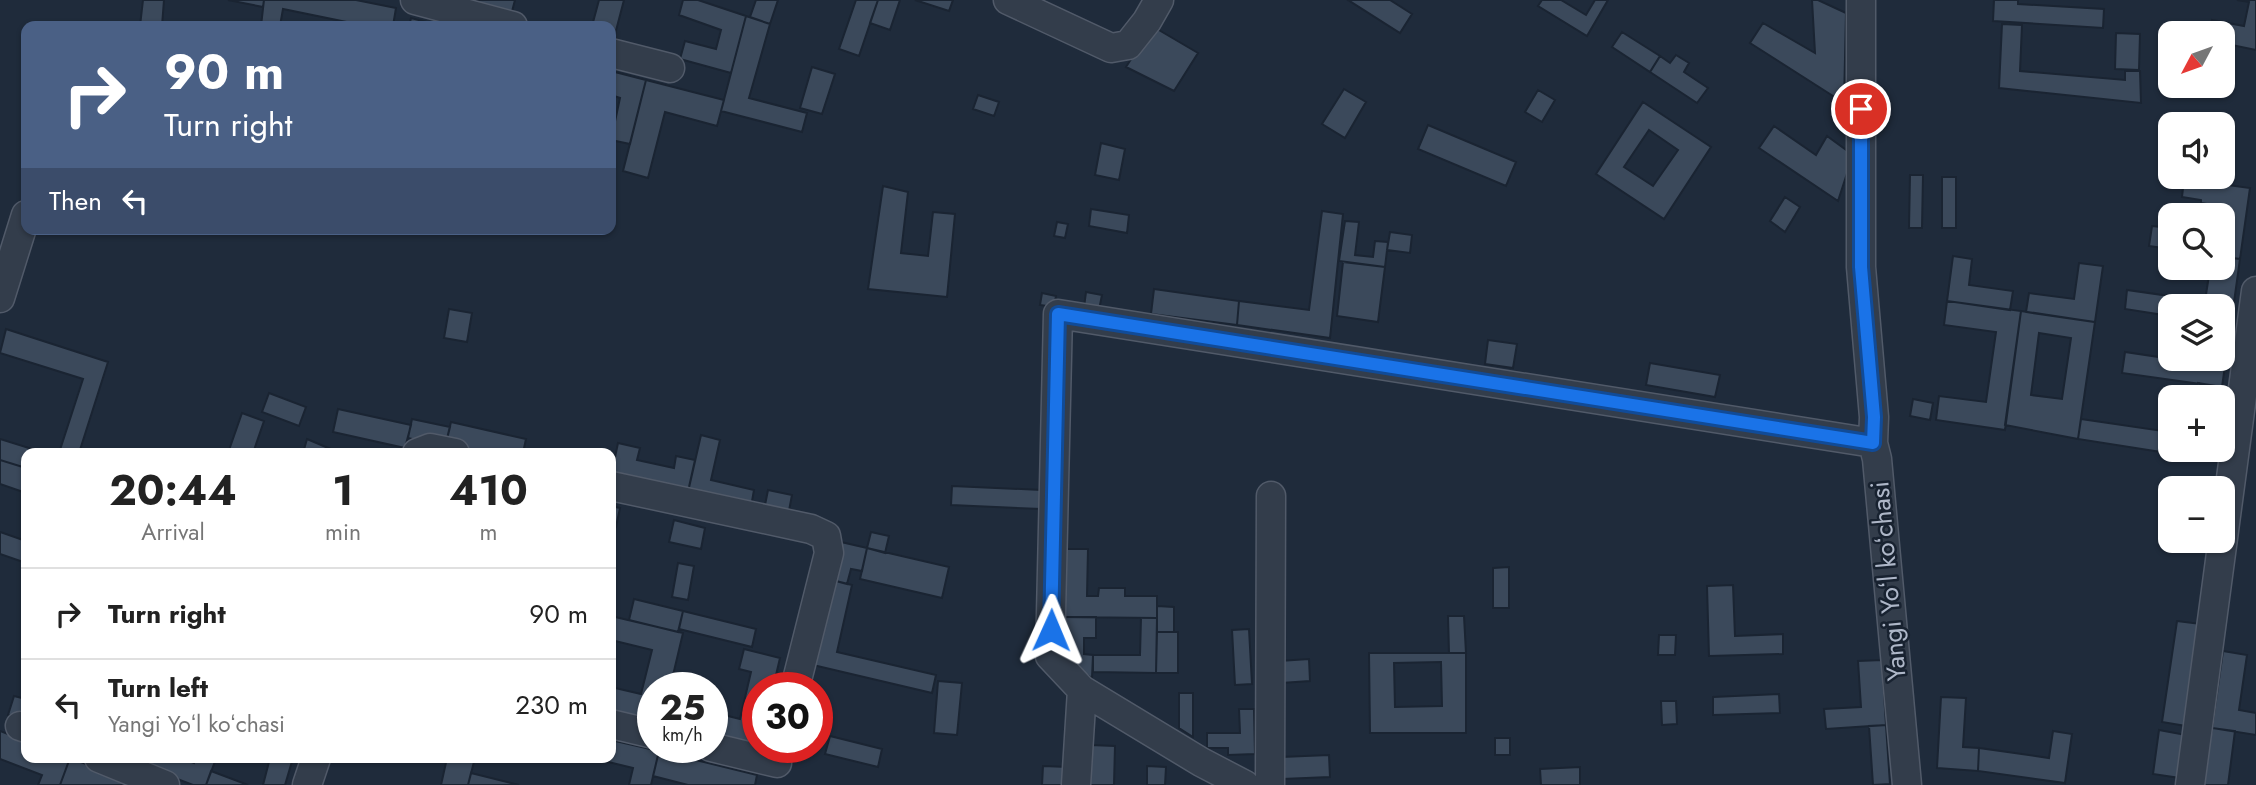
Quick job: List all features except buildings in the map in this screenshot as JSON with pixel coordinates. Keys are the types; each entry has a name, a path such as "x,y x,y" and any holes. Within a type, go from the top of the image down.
{"street":[{"path":"418,0 495,21"},
{"path":"1007,0 1111,48 1128,45 1147,21 1158,0"},
{"name":"Yangi Yoʻl koʻchasi","path":"1861,0 1861,267 1874,417 1873,443 1877,459 1907,785"},
{"path":"616,53 670,68"},
{"path":"0,298 21,231"},
{"path":"2190,785 2256,291"},
{"path":"1245,785 1201,762 1082,690 1050,656 1058,314 1873,443"},
{"path":"616,487 811,529 826,536 829,553 799,672"},
{"path":"1269,785 1271,496"},
{"path":"1076,785 1082,690"},
{"path":"616,725 637,730"},
{"path":"728,752 777,765"},
{"path":"111,763 165,785"},
{"path":"307,785 314,763"}],"route":[{"path":"1051,630 1058,314 1873,443 1874,417 1861,267 1861,109"}]}
